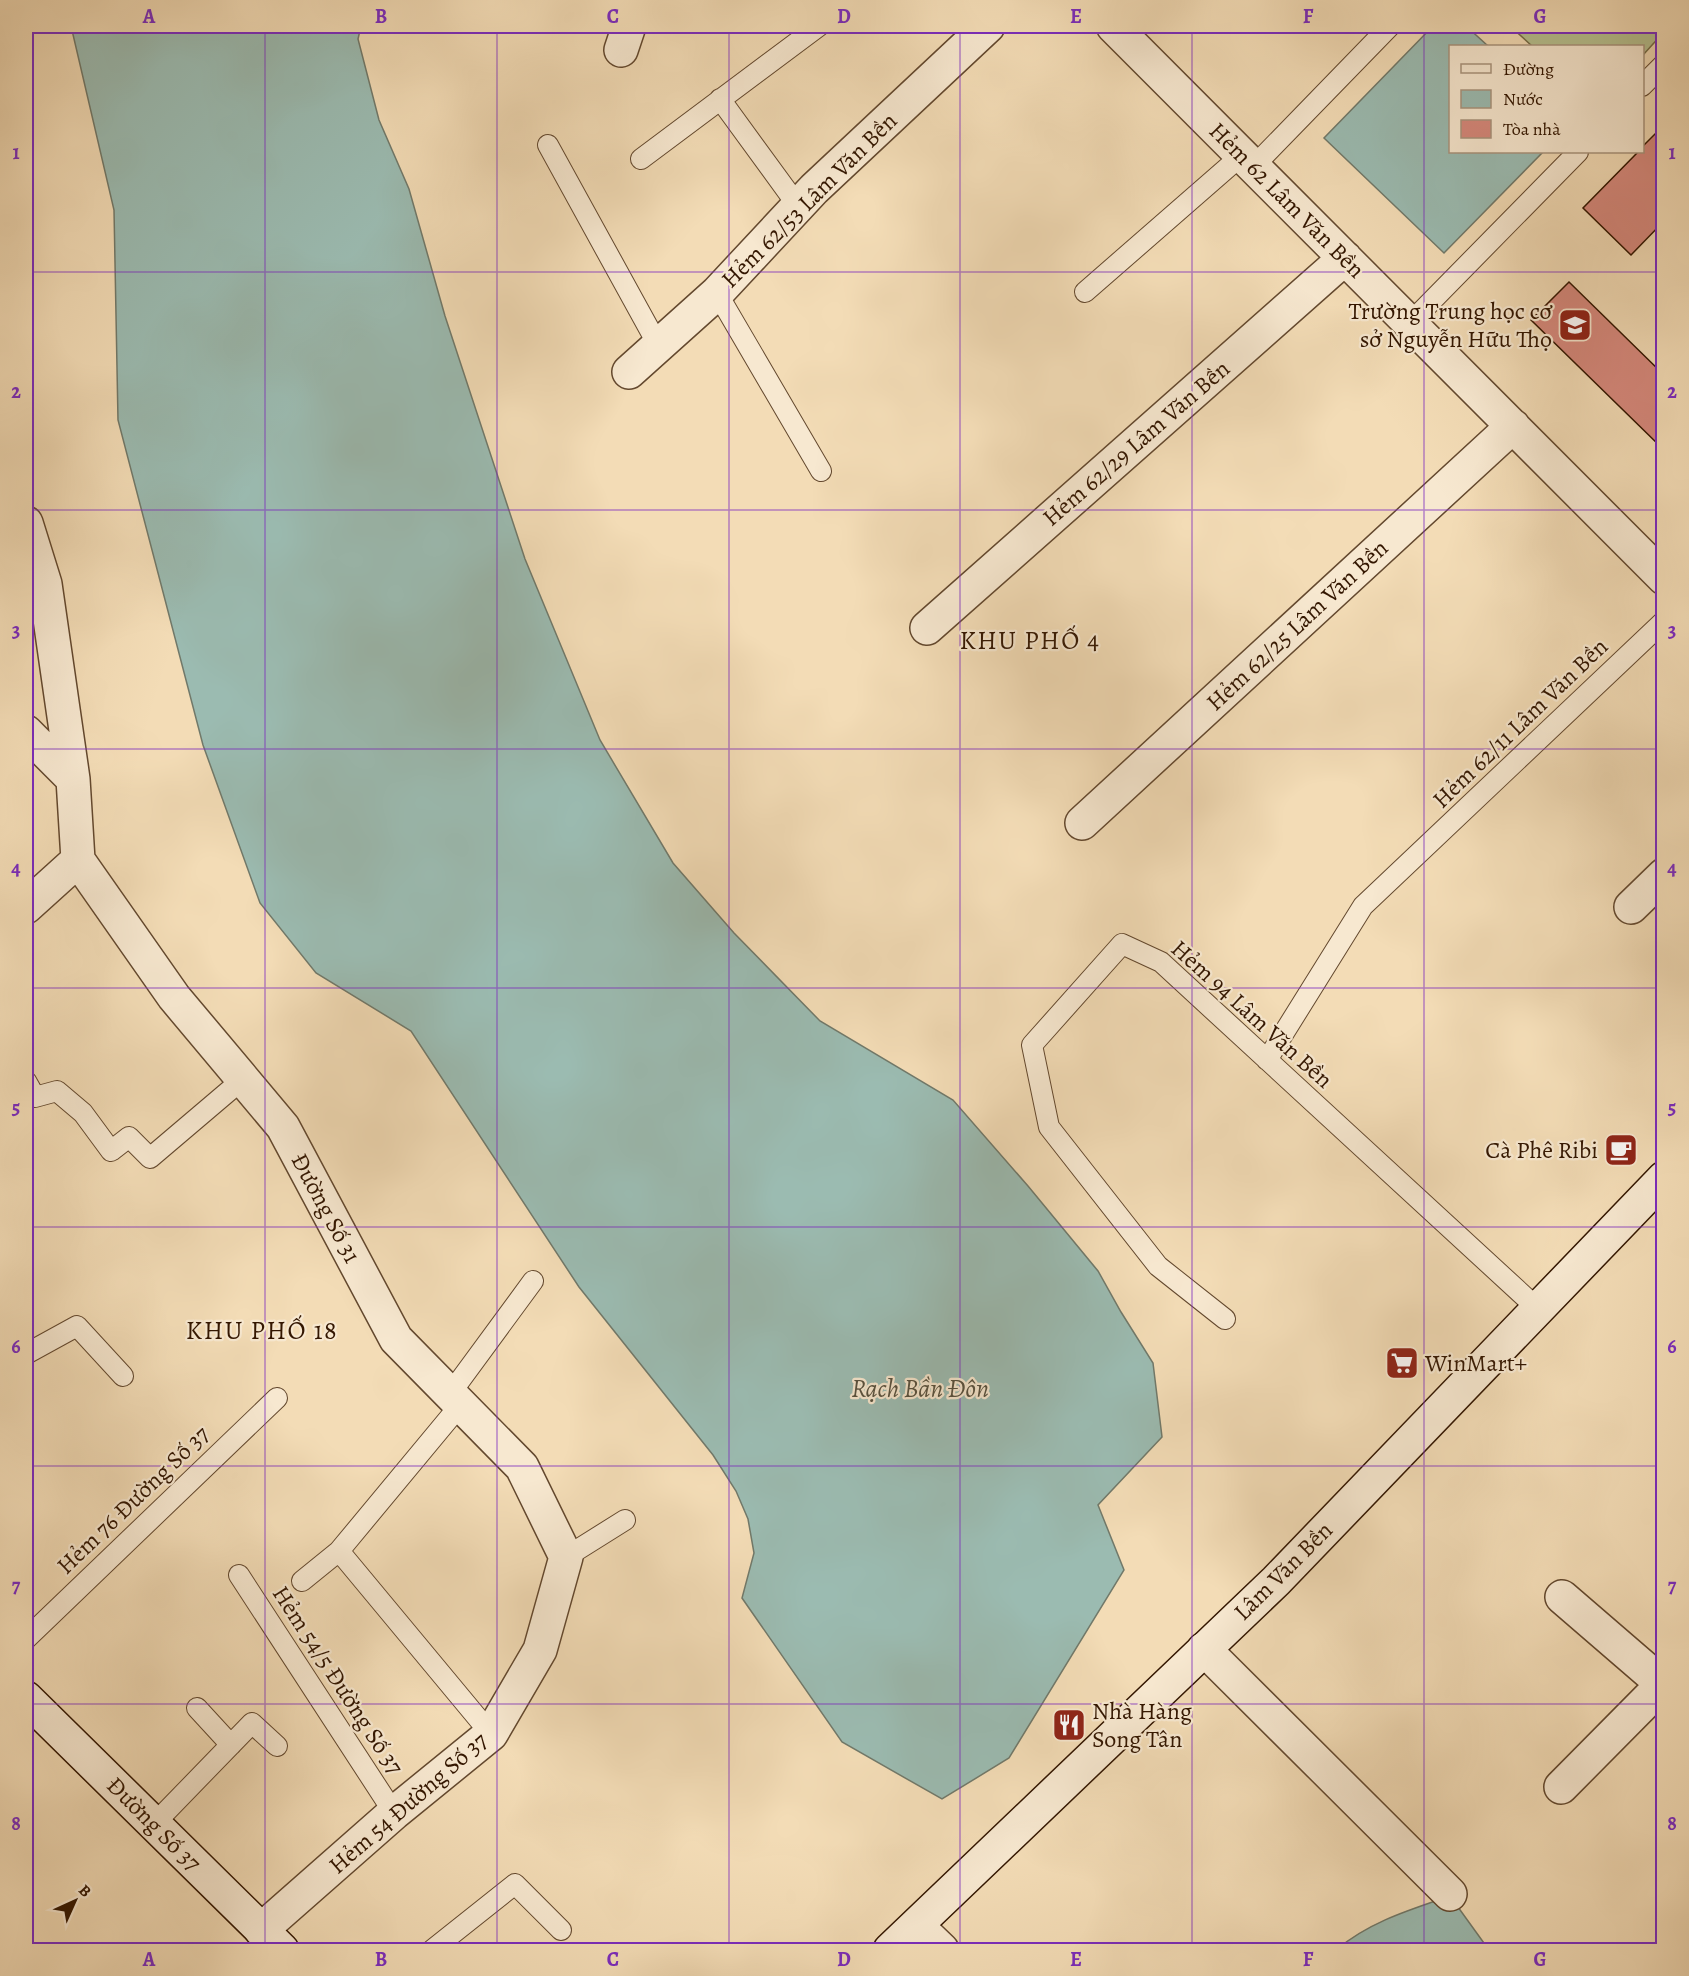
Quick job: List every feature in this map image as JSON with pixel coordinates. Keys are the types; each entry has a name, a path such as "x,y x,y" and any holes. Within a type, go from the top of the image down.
{"street":[{"name":"Hẻm 62/53 Lâm Văn Bền","path":"629,372 717,293 814,189 988,26"},
{"name":"Hẻm 62 Lâm Văn Bền","path":"1113,26 1664,578"},
{"name":"Hẻm 62/29 Lâm Văn Bền","path":"927,628 1345,258"},
{"name":"Hẻm 62/25 Lâm Văn Bền","path":"1082,823 1513,426"},
{"path":"26,523 45,584 73,779 78,860 26,906"},
{"path":"26,732 73,779"},
{"name":"Đường Số 31","path":"78,860 174,997 283,1127 396,1339 522,1467 566,1557"},
{"path":"1631,907 1664,875"},
{"name":"Lâm Văn Bền","path":"890,1950 1276,1581 1664,1178"},
{"name":"Hẻm 54 Đường Số 37","path":"272,1940 394,1813 491,1734 540,1650 566,1557"},
{"path":"1561,1787 1663,1684 1563,1597"},
{"path":"1204,1649 1450,1894"},
{"name":"Đường Số 37","path":"26,1698 272,1940"},
{"path":"916,1926 942,1950"}],"lane":[{"path":"641,159 819,26"},
{"path":"1085,292 1248,161 1390,26"},
{"path":"1644,84 1664,64"},
{"path":"720,99 798,206"},
{"path":"548,145 658,345"},
{"path":"1410,323 1577,153"},
{"path":"717,293 821,471"},
{"name":"Hẻm 62/11 Lâm Văn Bền","path":"1267,1060 1363,906 1664,621"},
{"name":"Hẻm 94 Lâm Văn Bền","path":"1225,1319 1158,1266 1049,1127 1032,1045 1122,944 1161,962 1538,1309"},
{"path":"26,1081 35,1097 57,1091 83,1113 111,1151 129,1137 150,1158 243,1079"},
{"path":"302,1581 339,1551 455,1399 533,1281"},
{"path":"26,1354 77,1326 123,1376"},
{"name":"Hẻm 76 Đường Số 37","path":"26,1640 277,1398"},
{"path":"566,1557 625,1520"},
{"path":"339,1551 491,1734"},
{"name":"Hẻm 54/5 Đường Số 37","path":"239,1575 394,1813"},
{"path":"197,1708 231,1744"},
{"path":"154,1824 252,1723 277,1746"},
{"path":"432,1950 515,1884 561,1930"}],"green space":[{"path":"1510,26 1663,26 1663,33 1644,54 1644,45 1531,45"}],"water":[{"name":"Rạch Bần Đôn","path":"71,26 361,26 358,39 379,120 409,189 445,316 525,559 600,740 673,863 734,933 820,1021 953,1100 1098,1271 1153,1363 1162,1437 1098,1505 1124,1570 1009,1758 942,1799 842,1742 742,1598 754,1553 748,1519 736,1491 713,1455 579,1287 411,1031 316,973 260,903 203,745 118,420 114,210"},
{"path":"1433,26 1466,26 1487,45 1449,45 1449,153 1542,153 1444,253 1324,138"},
{"path":"1450,1896 1489,1950 1336,1950 1376,1924"}],"building":[{"path":"1664,125 1664,221 1631,255 1583,208 1637,153 1644,153 1644,145"},
{"path":"1569,282 1664,375 1664,450 1531,320"}],"place":[{"name":"Trường Trung học cơ sở Nguyễn Hữu Thọ","path":"1575,325"},
{"name":"Cà Phê Ribi","path":"1621,1150"},
{"name":"WinMart+","path":"1402,1363"},
{"name":"Nhà Hàng Song Tân","path":"1069,1725"}],"district":[{"name":"KHU PHỐ 4","path":"1030,640"},
{"name":"KHU PHỐ 18","path":"262,1330"}]}
